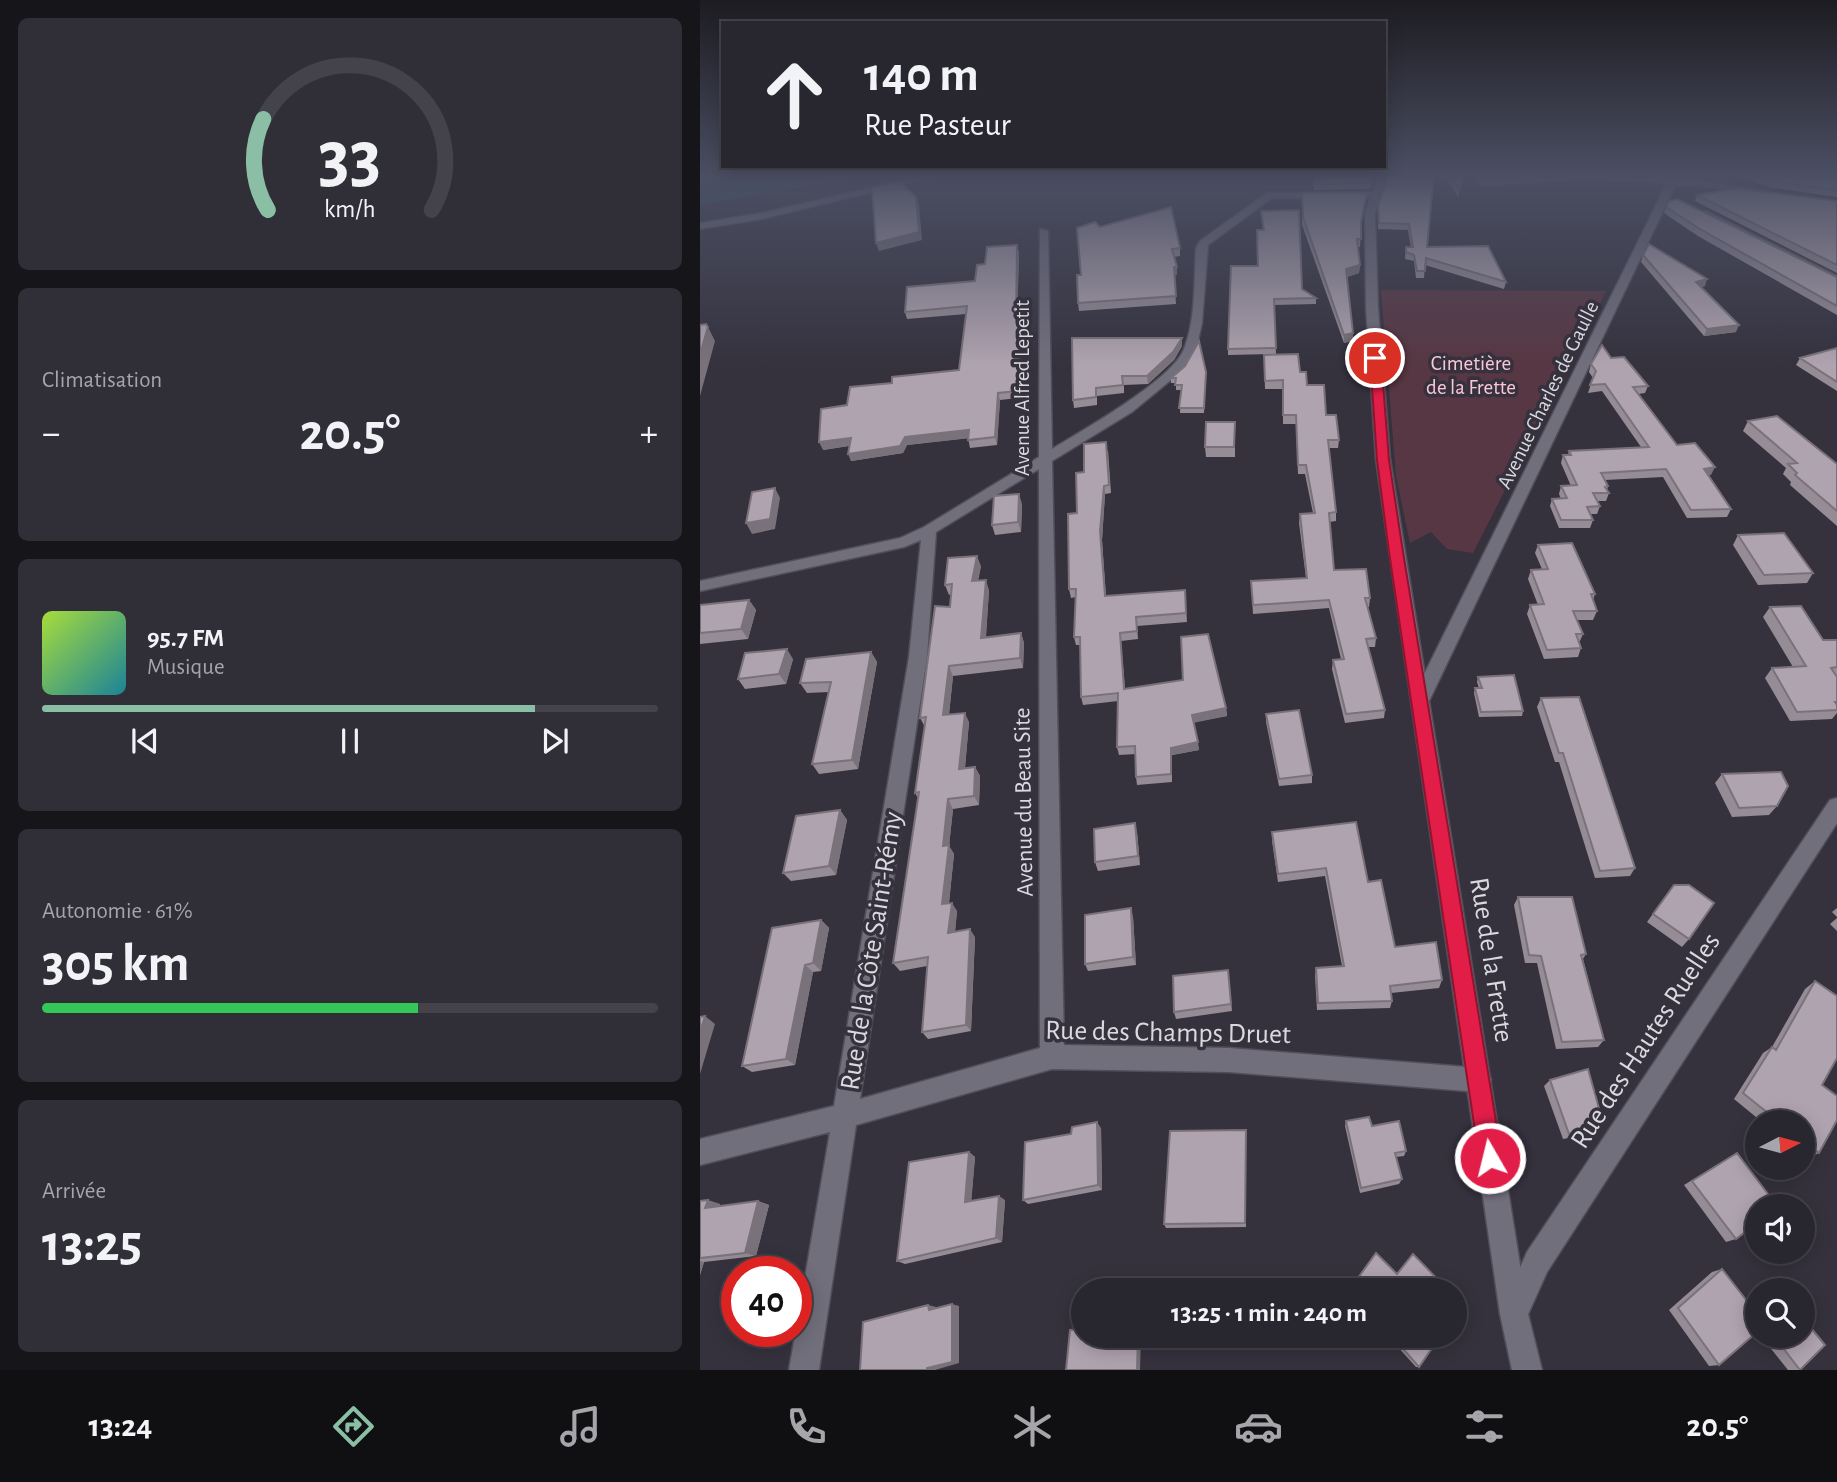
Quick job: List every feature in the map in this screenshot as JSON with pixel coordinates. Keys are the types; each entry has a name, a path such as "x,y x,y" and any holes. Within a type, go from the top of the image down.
{"street":[{"name":"Avenue Alfred Lepetit","path":"1043,238 1045,546"},
{"path":"700,586 873,550 929,530 1127,409 1161,383 1186,358 1196,323 1201,248 1212,238"},
{"name":"Rue de la Frette","path":"1370,238 1371,308 1383,460 1514,1314 1527,1370"},
{"name":"Avenue Charles de Gaulle","path":"1421,699 1650,238"},
{"path":"1758,238 1831,272 1837,280"},
{"name":"Rue de la Côte Saint-Rémy","path":"804,1370 918,657 929,530"},
{"name":"Avenue du Beau Site","path":"1045,546 1052,1057"},
{"name":"Rue des Hautes Ruelles","path":"1514,1314 1537,1262 1837,806"},
{"name":"Rue des Champs Druet","path":"700,1152 846,1115 1052,1057 1229,1060 1479,1080"}],"green space":[{"name":"Cimetière de la Frette","path":"1381,290 1606,291 1473,553 1447,549 1431,532 1410,543 1396,476"}],"building":[{"path":"876,238 896,238 876,243"},
{"path":"1078,238 1178,238 1180,248 1172,249 1177,267 1174,267 1176,296 1078,303 1077,275 1081,275"},
{"path":"1257,238 1300,238 1302,289 1316,298 1274,299 1276,348 1228,349 1231,266 1258,266"},
{"path":"1310,238 1361,238 1357,239 1360,265 1346,269 1353,333 1344,335"},
{"path":"1411,238 1428,238 1427,247 1488,246 1506,282 1426,258 1425,271 1417,271 1414,255 1406,252 1406,247 1413,247"},
{"path":"1716,238 1757,238 1837,277 1837,306"},
{"path":"1783,238 1837,238 1837,265"},
{"path":"1649,244 1707,279 1696,282 1739,325 1707,329 1643,255"},
{"path":"1017,245 1016,321 1020,320 1017,391 998,393 995,437 968,440 969,430 905,437 900,446 848,454 851,438 819,442 821,409 847,405 850,387 892,383 892,377 959,370 967,306 905,312 907,287 975,281 977,265 985,264 987,247"},
{"path":"706,324 708,327 700,354 700,325"},
{"path":"1072,338 1182,338 1173,352 1147,376 1122,376 1123,385 1096,388 1096,397 1073,400"},
{"path":"1199,341 1206,372 1204,408 1179,408 1182,385 1175,385 1176,378 1171,378 1185,366"},
{"path":"1602,345 1611,358 1624,357 1648,386 1633,387 1677,445 1695,443 1715,467 1704,469 1731,509 1691,510 1666,469 1601,473 1609,493 1593,493 1600,506 1587,507 1593,520 1561,520 1552,499 1567,498 1561,486 1577,485 1563,455 1571,455 1569,451 1649,447 1605,384 1590,385 1596,371 1591,364"},
{"path":"1837,348 1837,382 1800,358"},
{"path":"1298,354 1300,372 1306,372 1307,385 1324,385 1326,415 1336,415 1339,440 1328,440 1336,512 1329,513 1334,570 1366,569 1370,598 1365,598 1376,638 1366,639 1385,710 1346,714 1333,660 1344,659 1329,600 1253,605 1251,581 1307,578 1300,514 1315,513 1306,465 1298,465 1296,415 1283,415 1283,380 1265,381 1264,355"},
{"path":"1777,416 1837,464 1837,511 1795,475 1797,473 1788,464 1797,463 1748,421"},
{"path":"1206,422 1235,422 1234,447 1205,447"},
{"path":"1106,442 1109,485 1104,486 1100,531 1105,596 1185,590 1186,613 1136,617 1137,631 1120,633 1124,689 1183,680 1181,637 1208,634 1226,708 1192,715 1198,742 1171,748 1171,774 1136,777 1135,746 1117,747 1118,693 1081,697 1080,637 1074,637 1076,589 1069,589 1068,514 1077,513 1076,473 1084,472 1084,444"},
{"path":"775,488 770,519 746,523 752,492"},
{"path":"1019,494 1018,522 992,525 994,496"},
{"path":"1784,533 1813,573 1764,575 1738,535"},
{"path":"1572,543 1595,594 1591,594 1597,611 1573,611 1583,634 1576,634 1581,648 1547,650 1530,605 1544,604 1531,570 1548,569 1538,545"},
{"path":"977,556 972,581 986,580 981,638 1021,633 1020,658 949,666 943,715 965,713 959,769 975,767 974,796 948,799 943,846 949,845 942,904 952,903 948,933 970,929 966,1025 922,1032 928,957 893,963 919,792 915,793 926,717 920,718 935,606 950,607 952,584 945,585 948,558"},
{"path":"749,600 741,629 700,633 700,605"},
{"path":"1801,606 1823,640 1837,640 1837,667 1831,668 1837,677 1837,710 1797,712 1772,668 1806,666 1770,607"},
{"path":"787,649 779,674 738,679 745,653"},
{"path":"871,652 852,760 812,764 831,682 800,683 806,659"},
{"path":"1514,675 1523,711 1481,712 1475,688 1482,688 1478,677"},
{"path":"1579,697 1635,868 1600,871 1563,753 1559,753 1541,698"},
{"path":"1299,710 1312,775 1279,779 1266,714"},
{"path":"1781,772 1788,786 1777,806 1739,808 1722,774"},
{"path":"840,810 829,866 783,873 796,816"},
{"path":"1356,822 1368,882 1381,880 1395,947 1436,942 1442,980 1390,986 1392,1001 1318,1003 1316,968 1344,966 1326,868 1278,874 1272,832"},
{"path":"1135,823 1138,856 1095,862 1094,829"},
{"path":"1674,885 1689,885 1714,903 1689,939 1653,914"},
{"path":"1518,897 1572,897 1586,954 1581,955 1604,1040 1562,1042 1541,956 1529,955"},
{"path":"1131,908 1133,957 1085,964 1085,915"},
{"path":"821,920 813,963 805,965 786,1059 742,1066 772,928"},
{"path":"1228,970 1231,1004 1174,1012 1173,976"},
{"path":"1815,981 1837,996 1837,1058 1822,1085 1837,1096 1837,1120 1819,1153 1815,1150 1815,1110 1764,1110 1743,1093 1772,1047 1776,1050"},
{"path":"705,1016 700,1032 700,1017"},
{"path":"1588,1069 1600,1112 1586,1130 1569,1134 1550,1080"},
{"path":"1369,1117 1372,1126 1399,1121 1406,1151 1395,1153 1402,1179 1361,1188 1346,1121"},
{"path":"1097,1122 1098,1185 1023,1200 1025,1142 1071,1134 1072,1127"},
{"path":"1246,1130 1245,1223 1164,1224 1170,1131"},
{"path":"969,1152 965,1202 999,1196 996,1238 897,1261 909,1162"},
{"path":"1737,1153 1745,1164 1745,1180 1757,1180 1768,1194 1745,1194 1745,1232 1736,1239 1692,1181"},
{"path":"708,1200 705,1208 758,1201 745,1253 700,1258 700,1201"},
{"path":"1376,1253 1397,1274 1413,1254 1436,1278 1358,1278"},
{"path":"1722,1269 1745,1299 1745,1342 1719,1365 1678,1308"},
{"path":"952,1304 952,1362 927,1370 860,1370 863,1322 928,1305 929,1310"},
{"path":"1070,1330 1071,1348 1138,1348 1137,1370 1066,1370"},
{"path":"1815,1333 1825,1345 1800,1370 1783,1348 1815,1348"},
{"path":"1402,1348 1432,1348 1419,1367"}],"route":[{"path":"1375,358 1383,460 1396,552 1421,699 1490,1158"}]}
